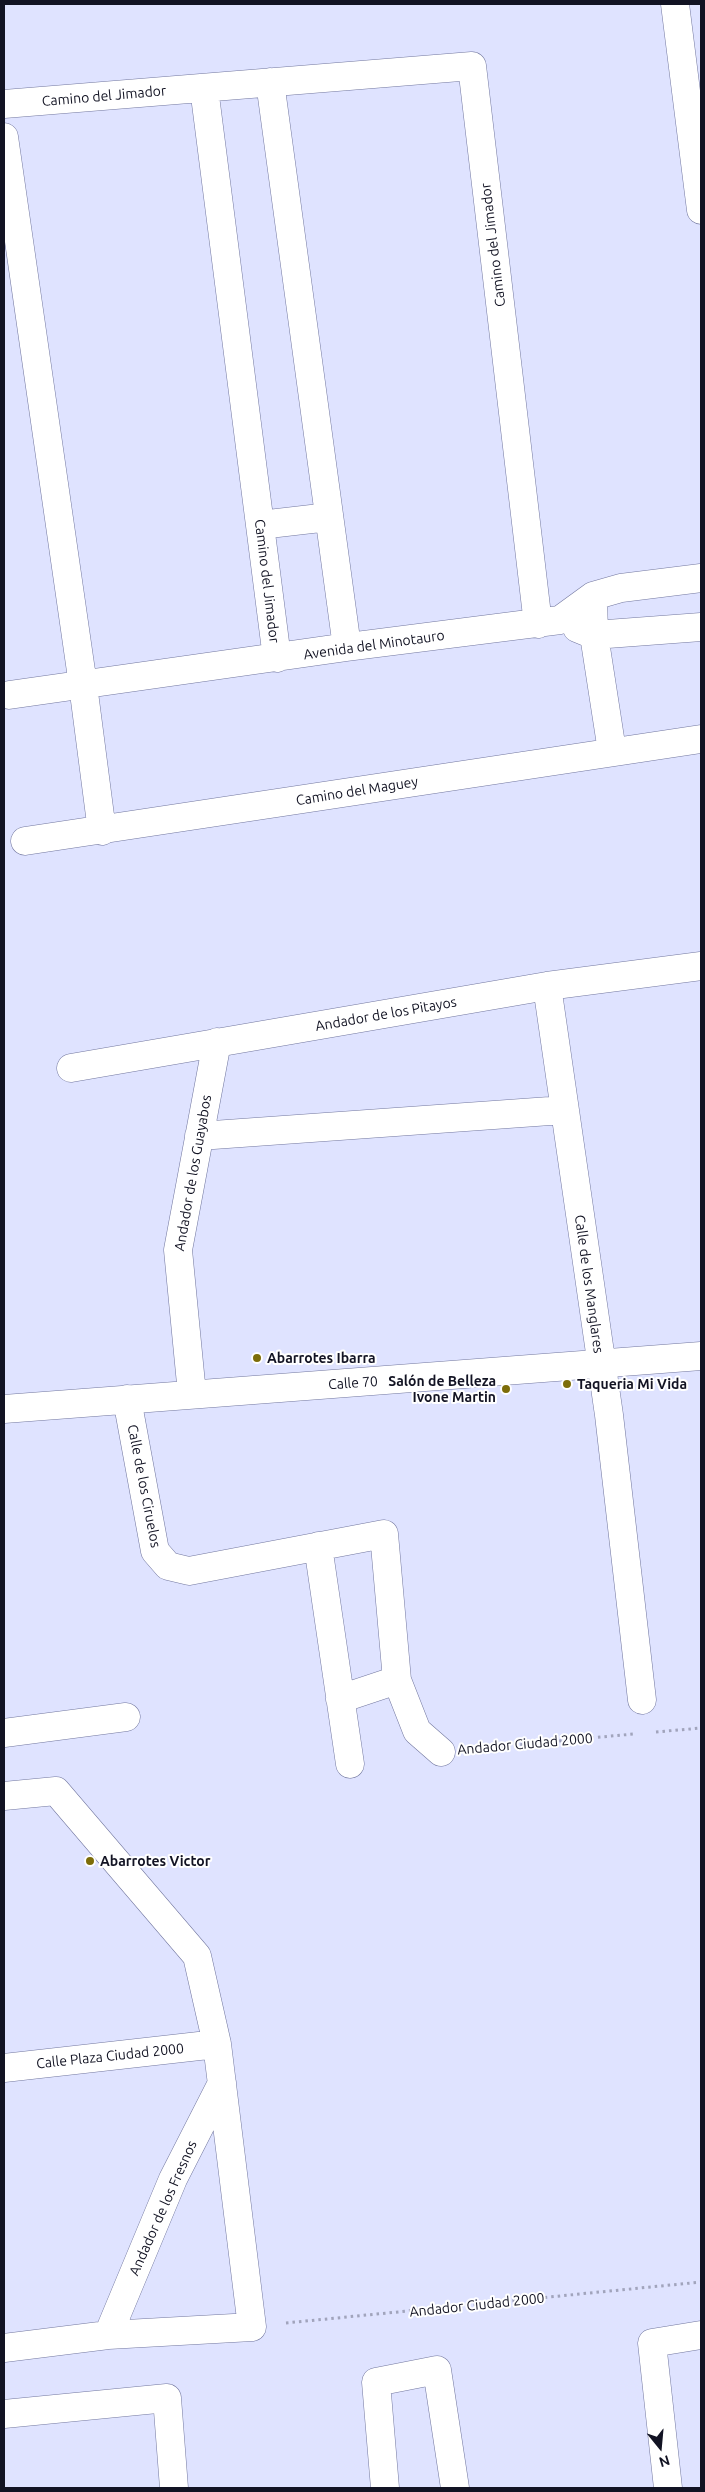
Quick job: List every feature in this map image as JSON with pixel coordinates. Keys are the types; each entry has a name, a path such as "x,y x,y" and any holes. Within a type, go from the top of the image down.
{"street":[{"path":"676,4 701,210"},
{"name":"Camino del Jimador","path":"4,104 472,66 549,622"},
{"path":"270,82 347,648"},
{"name":"Camino del Jimador","path":"204,88 277,658"},
{"path":"4,137 83,684 102,831"},
{"path":"260,525 329,517"},
{"name":"Avenida del Minotauro","path":"9,695 549,622 593,596 621,588 701,578"},
{"path":"593,596 594,635 612,751"},
{"path":"549,622 594,635 701,627"},
{"name":"Camino del Maguey","path":"25,841 102,831 612,751 701,739"},
{"name":"Andador de los Pitayos","path":"71,1068 547,986 701,966"},
{"name":"Calle de los Manglares","path":"547,986 600,1365 609,1415 642,1700"},
{"name":"Andador de los Guayabos","path":"192,1394 178,1250 217,1042"},
{"path":"199,1136 564,1110"},
{"name":"Calle 70","path":"4,1409 701,1356"},
{"name":"Calle de los Ciruelos","path":"127,1399 155,1551 168,1566 189,1571 384,1534 396,1680 417,1731 441,1752"},
{"path":"318,1546 350,1764"},
{"path":"340,1699 396,1680"},
{"path":"4,1733 126,1717"},
{"path":"4,1796 56,1791 197,1956 217,2044 252,2327 108,2335 4,2348"},
{"name":"Calle Plaza Ciudad 2000","path":"4,2068 217,2044"},
{"name":"Andador de los Fresnos","path":"108,2335 172,2179 222,2083"},
{"path":"668,2488 652,2343 701,2335"},
{"path":"386,2488 376,2382 438,2370 455,2488"},
{"path":"4,2414 167,2398 174,2488"}],"path":[{"path":"653,1732 701,1728"},
{"name":"Andador Ciudad 2000","path":"441,1752 634,1734"},
{"name":"Andador Ciudad 2000","path":"252,2327 701,2282"}],"place":[{"name":"Abarrotes Ibarra","path":"257,1358"},
{"name":"Taqueria Mi Vida","path":"567,1384"},
{"name":"Salón de Belleza Ivone Martin","path":"506,1389"},
{"name":"Abarrotes Victor","path":"90,1861"}]}
